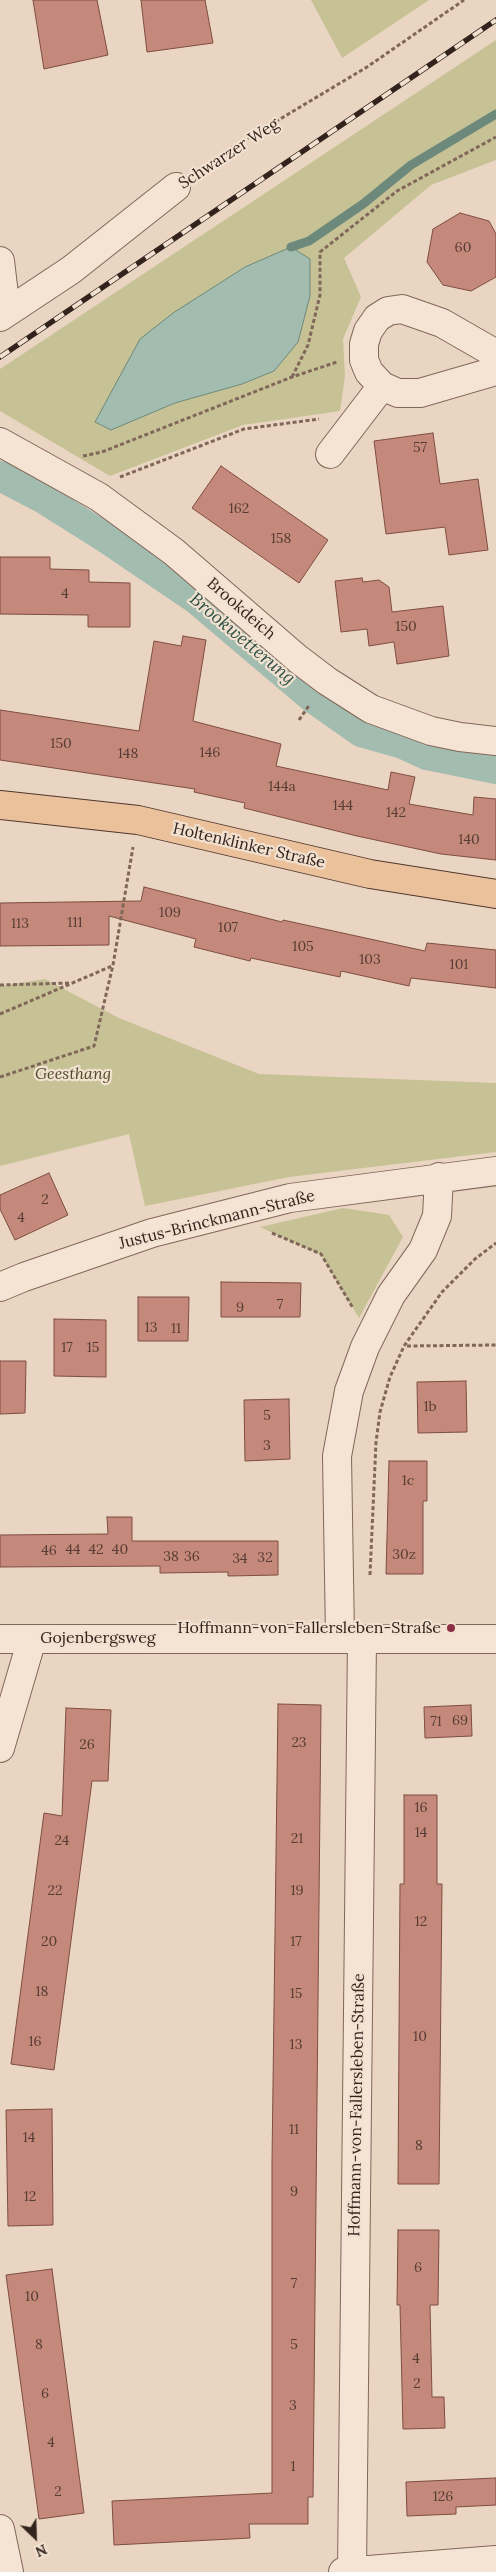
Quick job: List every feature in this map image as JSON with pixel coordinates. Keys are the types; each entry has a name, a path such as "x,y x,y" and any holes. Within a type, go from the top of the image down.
{"main road":[{"name":"Holtenklinker Straße","path":"0,805 138,820 370,874 496,894"}],"street":[{"name":"Schwarzer Weg","path":"3,315 71,270 176,187"},
{"path":"0,261 3,315"},
{"path":"496,354 442,323 402,309 388,311 377,318 368,331 364,344 364,360 369,372 382,386 398,393 420,392 496,371"},
{"path":"330,454 382,386"},
{"name":"Brookdeich","path":"0,442 63,475 99,497 174,552 298,659 371,710 431,731 460,737 496,740"},
{"name":"Justus-Brinckmann-Straße","path":"0,1287 152,1233 290,1198 439,1176 496,1171"},
{"path":"351,1638 337,1456 349,1392 365,1347 391,1295 423,1250 437,1216 439,1176"},
{"name":"Hoffmann-von-Fallersleben-Straße","path":"348,2571 351,1638"},
{"name":"Gojenbergsweg","path":"0,1639 496,1639"},
{"path":"0,1748 32,1639"},
{"path":"0,2528 10,2572"},
{"path":"348,2571 496,2560"}],"path":[{"name":"Schwarzer Weg","path":"176,187 225,152 367,67 464,0"},
{"path":"292,377 308,346 320,294 320,252 397,191 496,137"},
{"path":"63,475 74,458 102,452 332,362 364,360"},
{"path":"99,497 113,480 244,429 323,419"},
{"path":"0,1077 94,1046 113,965 138,820"},
{"path":"0,1014 113,965"},
{"path":"0,985 73,983"},
{"path":"238,1211 260,1227 322,1254 359,1318 365,1347"},
{"path":"370,1578 376,1442 380,1412 390,1377 404,1346 442,1292 475,1259 496,1243"},
{"path":"407,1346 496,1345"}],"green space":[{"path":"311,0 429,0 342,58"},
{"path":"496,40 496,160 431,185 344,258 361,297 343,339 345,376 340,411 243,425 110,476 0,411 0,369","holes":["274,371 242,384 175,403 95,422 110,398"]},
{"name":"Geesthang","path":"45,979 119,1018 259,1074 496,1083 496,1152 289,1177 145,1206 129,1134 0,1166 0,986"},
{"path":"343,1208 389,1215 403,1237 359,1318 321,1255 260,1227"}],"shaded area":[{"path":"291,247 310,259 310,296 298,342 274,371 242,384 175,403 111,430 95,422 140,339 173,313 245,267"}],"building":[{"path":"33,0 97,0 108,55 44,69"},
{"path":"141,0 205,0 213,43 147,52"},
{"path":"460,213 489,221 496,234 496,277 471,291 443,285 427,262 433,229"},
{"path":"433,433 440,484 478,479 488,550 449,555 445,527 386,534 374,441"},
{"path":"221,466 328,540 299,583 192,508"},
{"path":"0,557 50,557 50,569 89,570 89,582 130,583 130,627 88,627 88,615 0,614"},
{"path":"362,578 363,582 379,580 389,587 392,612 443,606 449,656 397,664 394,642 369,646 367,629 341,632 335,581"},
{"path":"183,636 206,640 193,721 281,744 276,766 388,790 391,772 415,777 409,804 473,815 474,797 496,799 496,860 441,854 357,836 244,808 245,803 194,792 195,789 0,760 0,710 139,731 154,641 181,646"},
{"path":"144,887 282,922 283,920 425,951 427,943 496,950 496,988 411,978 409,986 341,971 340,977 251,958 250,961 194,947 196,939 109,916 109,945 0,946 0,903 141,901"},
{"path":"49,1173 68,1215 15,1240 0,1209 0,1195"},
{"path":"221,1282 301,1283 300,1317 221,1317"},
{"path":"138,1297 189,1297 188,1341 138,1341"},
{"path":"54,1319 106,1320 106,1377 54,1376"},
{"path":"0,1361 26,1361 25,1413 0,1414"},
{"path":"466,1381 467,1432 418,1433 417,1382"},
{"path":"289,1399 290,1459 245,1461 244,1400"},
{"path":"389,1461 427,1461 427,1501 423,1501 423,1574 386,1574"},
{"path":"107,1517 132,1517 132,1541 278,1541 278,1575 228,1576 228,1572 160,1573 160,1566 0,1567 0,1535 108,1534"},
{"path":"278,1704 321,1705 313,2497 308,2497 308,2524 249,2524 250,2538 114,2545 112,2501 272,2493 272,2161"},
{"path":"471,1705 472,1736 425,1738 424,1707"},
{"path":"66,1708 111,1710 108,1781 92,1781 54,2070 11,2064 44,1813 62,1816"},
{"path":"404,1795 437,1795 437,1884 442,1884 439,2184 398,2184 400,1884 404,1884"},
{"path":"52,2109 53,2225 8,2226 6,2110"},
{"path":"398,2230 439,2230 438,2305 430,2305 432,2397 444,2397 445,2428 403,2429 400,2305 397,2305"},
{"path":"52,2269 84,2513 39,2519 6,2275"},
{"path":"496,2478 496,2505 456,2507 456,2514 407,2516 406,2482"}],"waterway":[{"path":"291,247 309,241 363,204 411,165 496,114"},
{"name":"Brookwetterung","path":"0,476 44,499 196,599 314,699 361,732 403,744 427,755 496,769"}],"railway":[{"path":"0,357 496,20"}],"place":[{"name":"Hoffmann-von-Fallersleben-Straße","path":"451,1628"}]}
